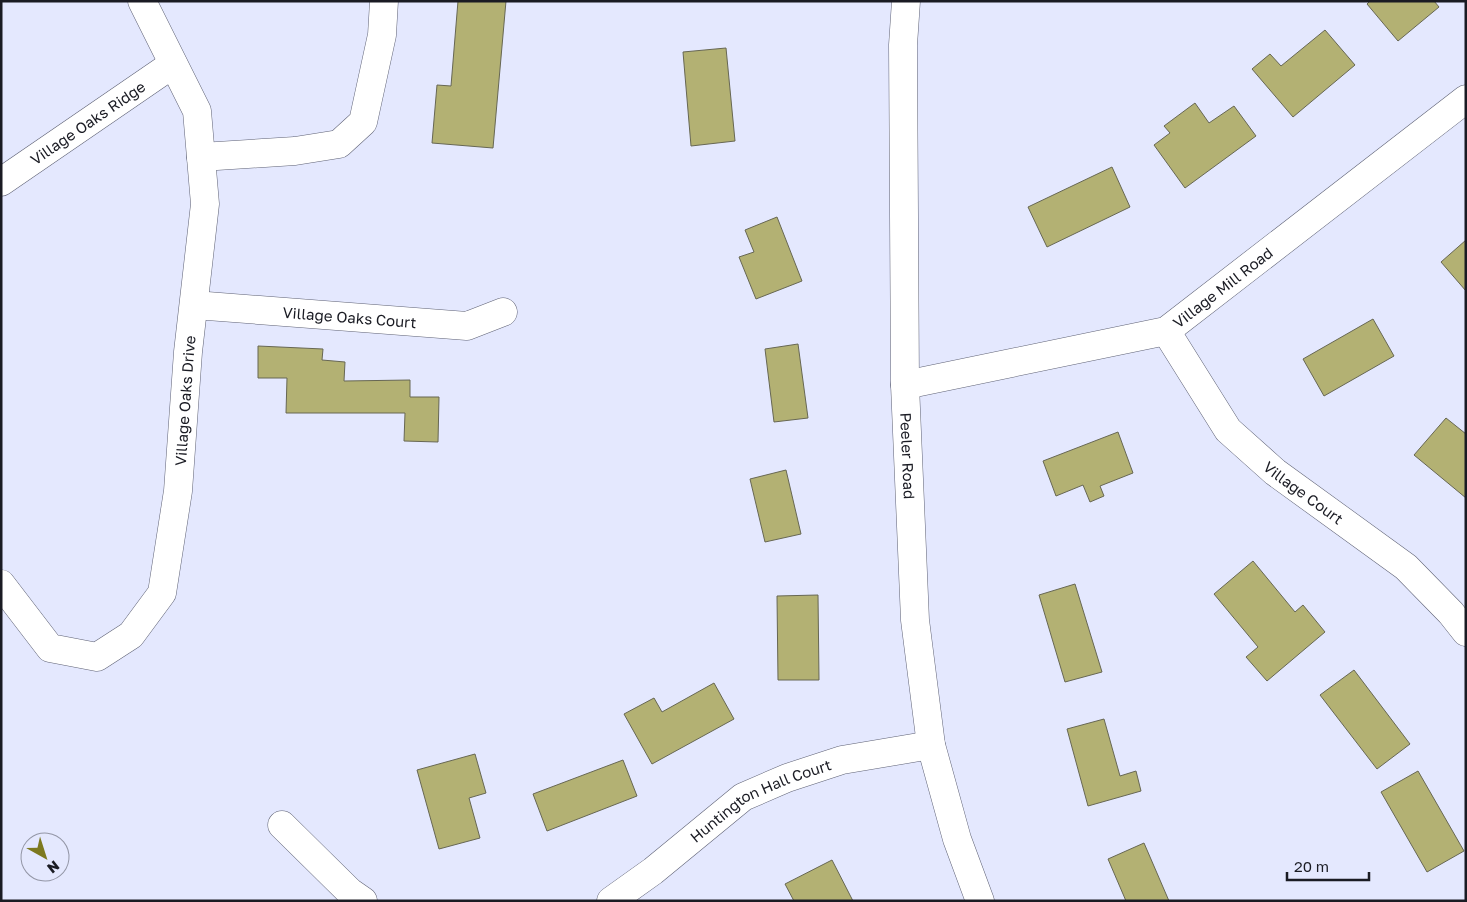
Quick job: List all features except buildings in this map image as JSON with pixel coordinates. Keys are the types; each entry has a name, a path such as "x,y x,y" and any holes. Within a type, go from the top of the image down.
{"street":[{"name":"Village Oaks Drive","path":"1,584 50,648 98,656 131,635 162,593 178,491 205,204 197,111 142,1"},
{"path":"201,157 295,151 340,144 363,122 382,35 384,1"},
{"name":"Peeler Road","path":"906,1 903,45 905,385 915,620 931,745 957,839 980,901"},
{"name":"Village Oaks Ridge","path":"1,182 173,64"},
{"name":"Village Mill Road","path":"905,385 1166,331 1466,99"},
{"name":"Village Oaks Court","path":"194,305 467,326 503,312"},
{"name":"Village Court","path":"1166,331 1228,430 1274,472 1406,566 1451,613 1466,632"},
{"name":"Huntington Hall Court","path":"611,901 653,871 743,797 787,778 842,760 931,745"},
{"path":"282,825 350,892 364,901"}]}
